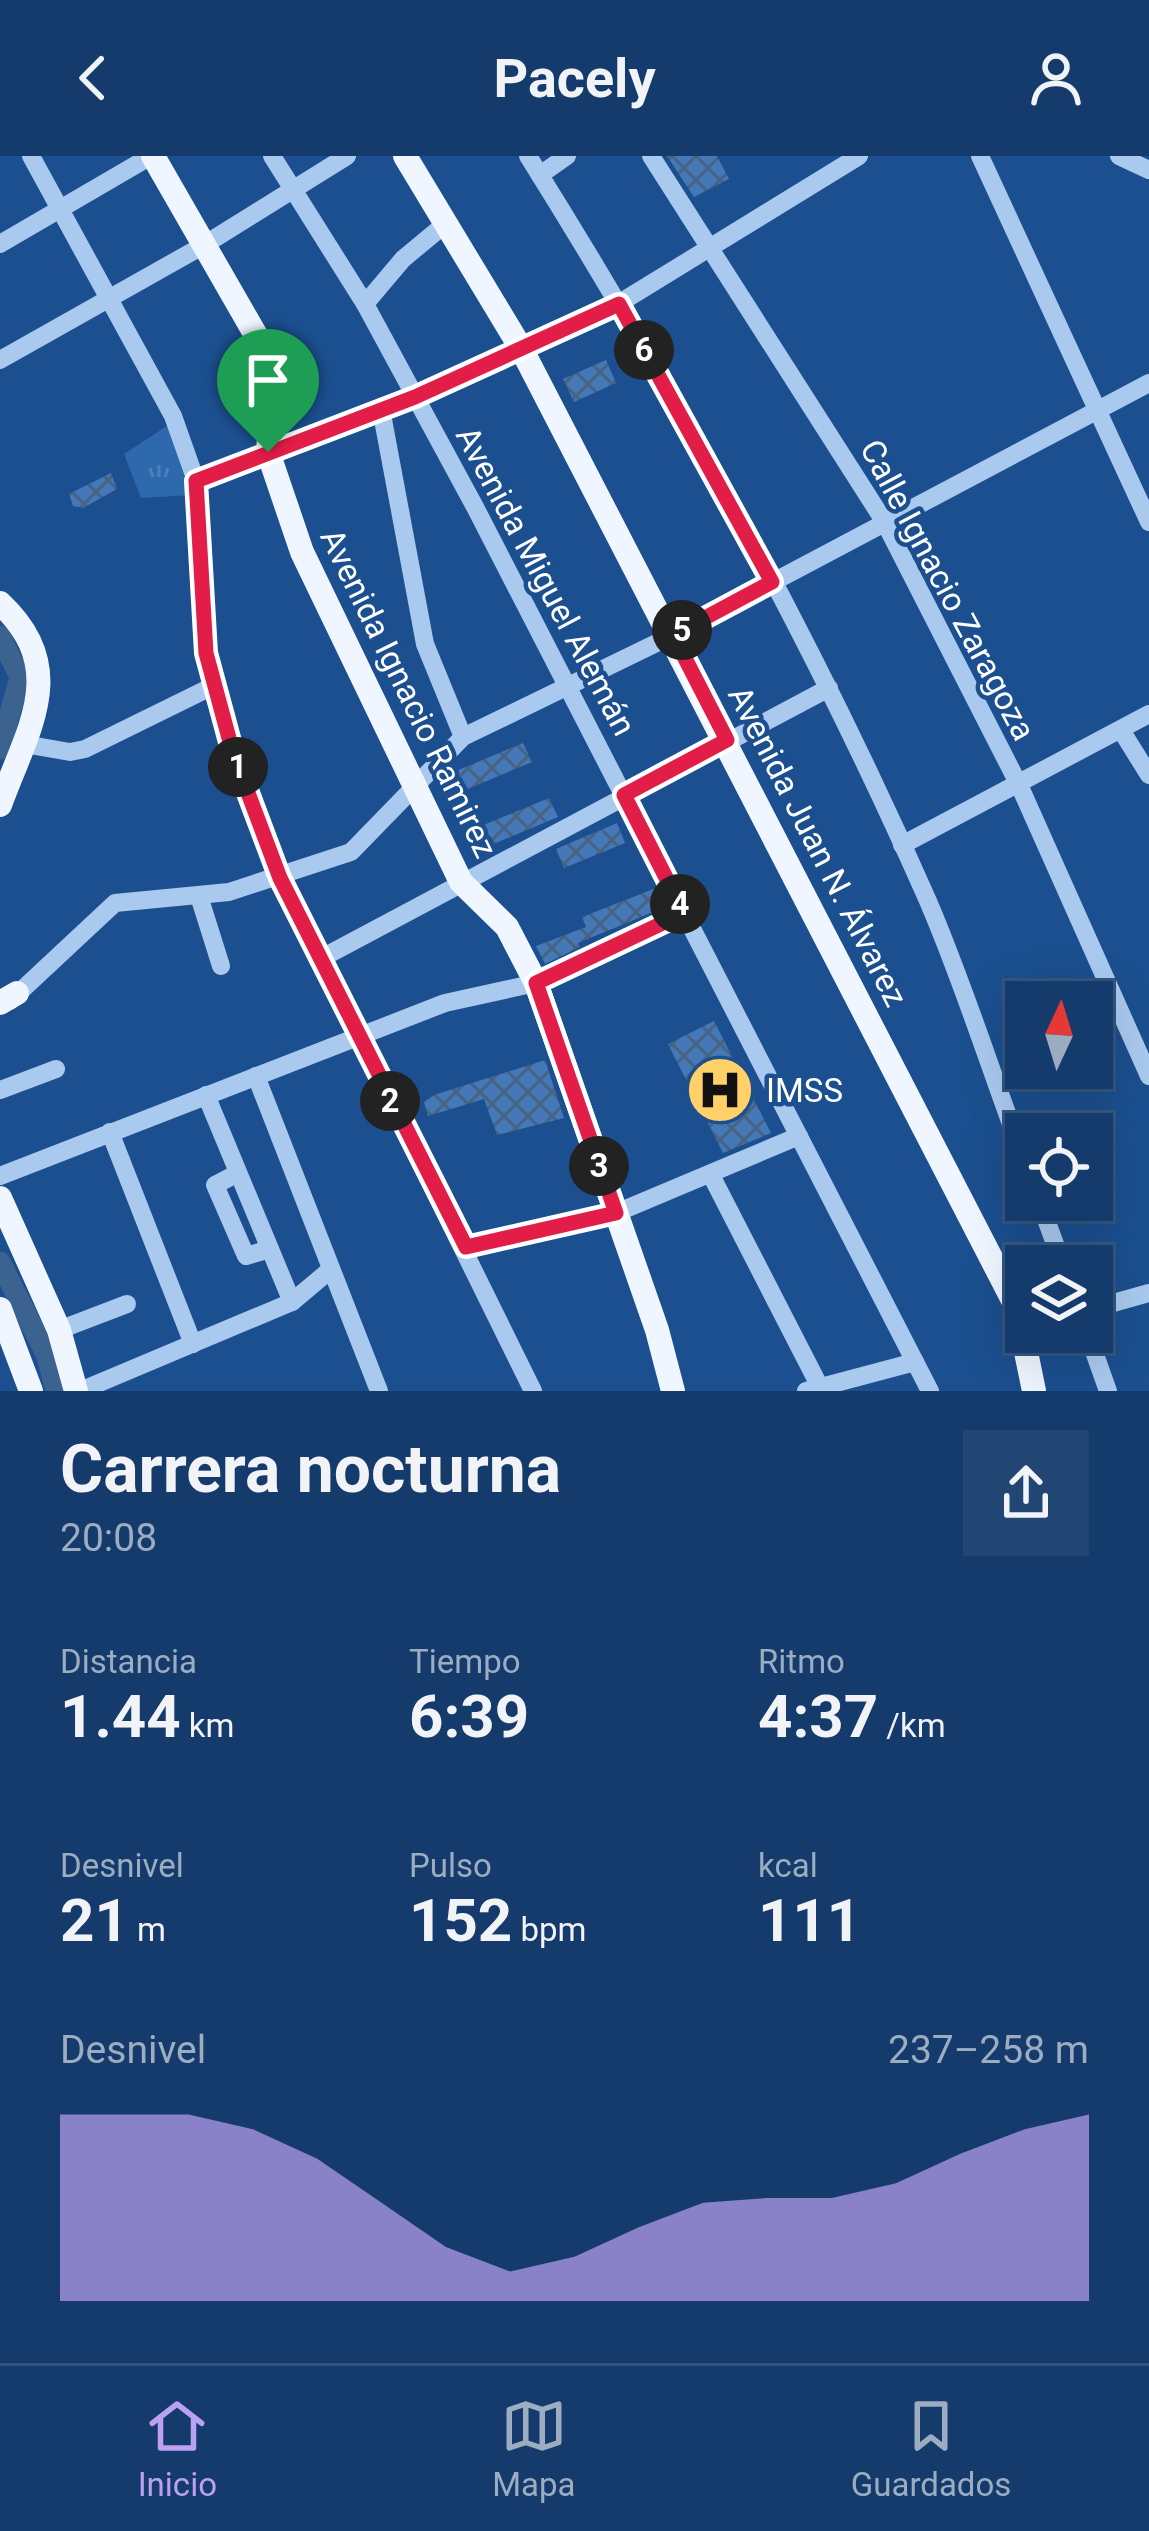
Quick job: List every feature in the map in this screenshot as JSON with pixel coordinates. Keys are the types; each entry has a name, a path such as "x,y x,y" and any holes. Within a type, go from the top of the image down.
{"main road":[{"name":"Avenida Ignacio Ramirez","path":"152,156 269,358 273,382 268,452 302,552 461,882 507,927 536,983 673,1391"},
{"name":"Avenida Juan N. Álvarez","path":"405,156 522,350 673,635 1005,1289"},
{"path":"0,603 33,642 41,681 0,806"},
{"path":"0,1198 59,1330 78,1391"},
{"path":"0,1309 32,1391"},
{"name":"Avenida Juan N. Álvarez","path":"1029,1353 1034,1391"}],"street":[{"path":"31,156 173,416 196,481 211,687 280,878 466,1247 533,1391"},
{"path":"0,244 152,156"},
{"name":"Avenida Miguel Alemán","path":"272,156 365,304 415,397 930,1391"},
{"path":"0,360 204,245 347,156"},
{"path":"528,156 619,304 829,688 902,844 1006,1113"},
{"path":"540,175 567,156"},
{"name":"Calle Ignacio Zaragoza","path":"650,156 884,521 1020,787 1147,1068"},
{"path":"196,481 415,397 619,304 859,156"},
{"path":"980,156 1149,521"},
{"path":"1119,156 1149,170"},
{"path":"365,304 403,260 445,224"},
{"path":"6,1002 115,903 132,897 199,896 280,878 351,852 463,737 673,635 1149,382"},
{"path":"381,409 425,644 463,737"},
{"path":"24,744 70,752 86,749 211,687"},
{"path":"318,960 829,688"},
{"path":"902,844 1020,787 1149,714"},
{"path":"1121,730 1149,775"},
{"path":"199,896 221,966"},
{"path":"0,1176 445,1003 536,983 684,913"},
{"path":"0,1090 56,1069"},
{"path":"256,1076 379,1391"},
{"path":"206,1095 292,1302"},
{"path":"110,1132 193,1344"},
{"path":"466,1247 616,1213 799,1136"},
{"path":"710,1175 816,1390 915,1362"},
{"path":"78,1391 292,1302 330,1270"},
{"path":"1113,1304 1149,1293"},
{"path":"59,1330 127,1304"},
{"path":"1094,1353 1108,1391"}],"green space":[{"path":"167,426 191,495 141,498 124,454"}],"building":[{"path":"667,156 717,156 729,179 694,197"},
{"path":"606,360 616,383 574,402 563,379"},
{"path":"111,473 117,489 83,508 73,506 69,494"},
{"path":"523,743 532,762 446,798 439,781 444,776"},
{"path":"549,798 558,817 472,853 464,833"},
{"path":"617,823 625,843 564,868 556,849"},
{"path":"656,888 665,907 578,943 580,947 545,964 536,946 586,927 582,917"},
{"name":"IMSS","path":"714,1021 771,1133 723,1153 668,1044"},
{"path":"545,1060 564,1118 497,1135 484,1099 428,1116 424,1102 434,1095"}],"waterway":[{"path":"0,636 20,677 0,749"},
{"path":"0,1262 47,1356 56,1391"}],"place":[{"name":"IMSS","path":"720,1090"}],"route":[{"path":"619,304 772,582 673,635 727,740 624,795 684,913 536,983 616,1213 466,1247 280,878 211,687 196,481 268,452 415,397 619,304"}]}
